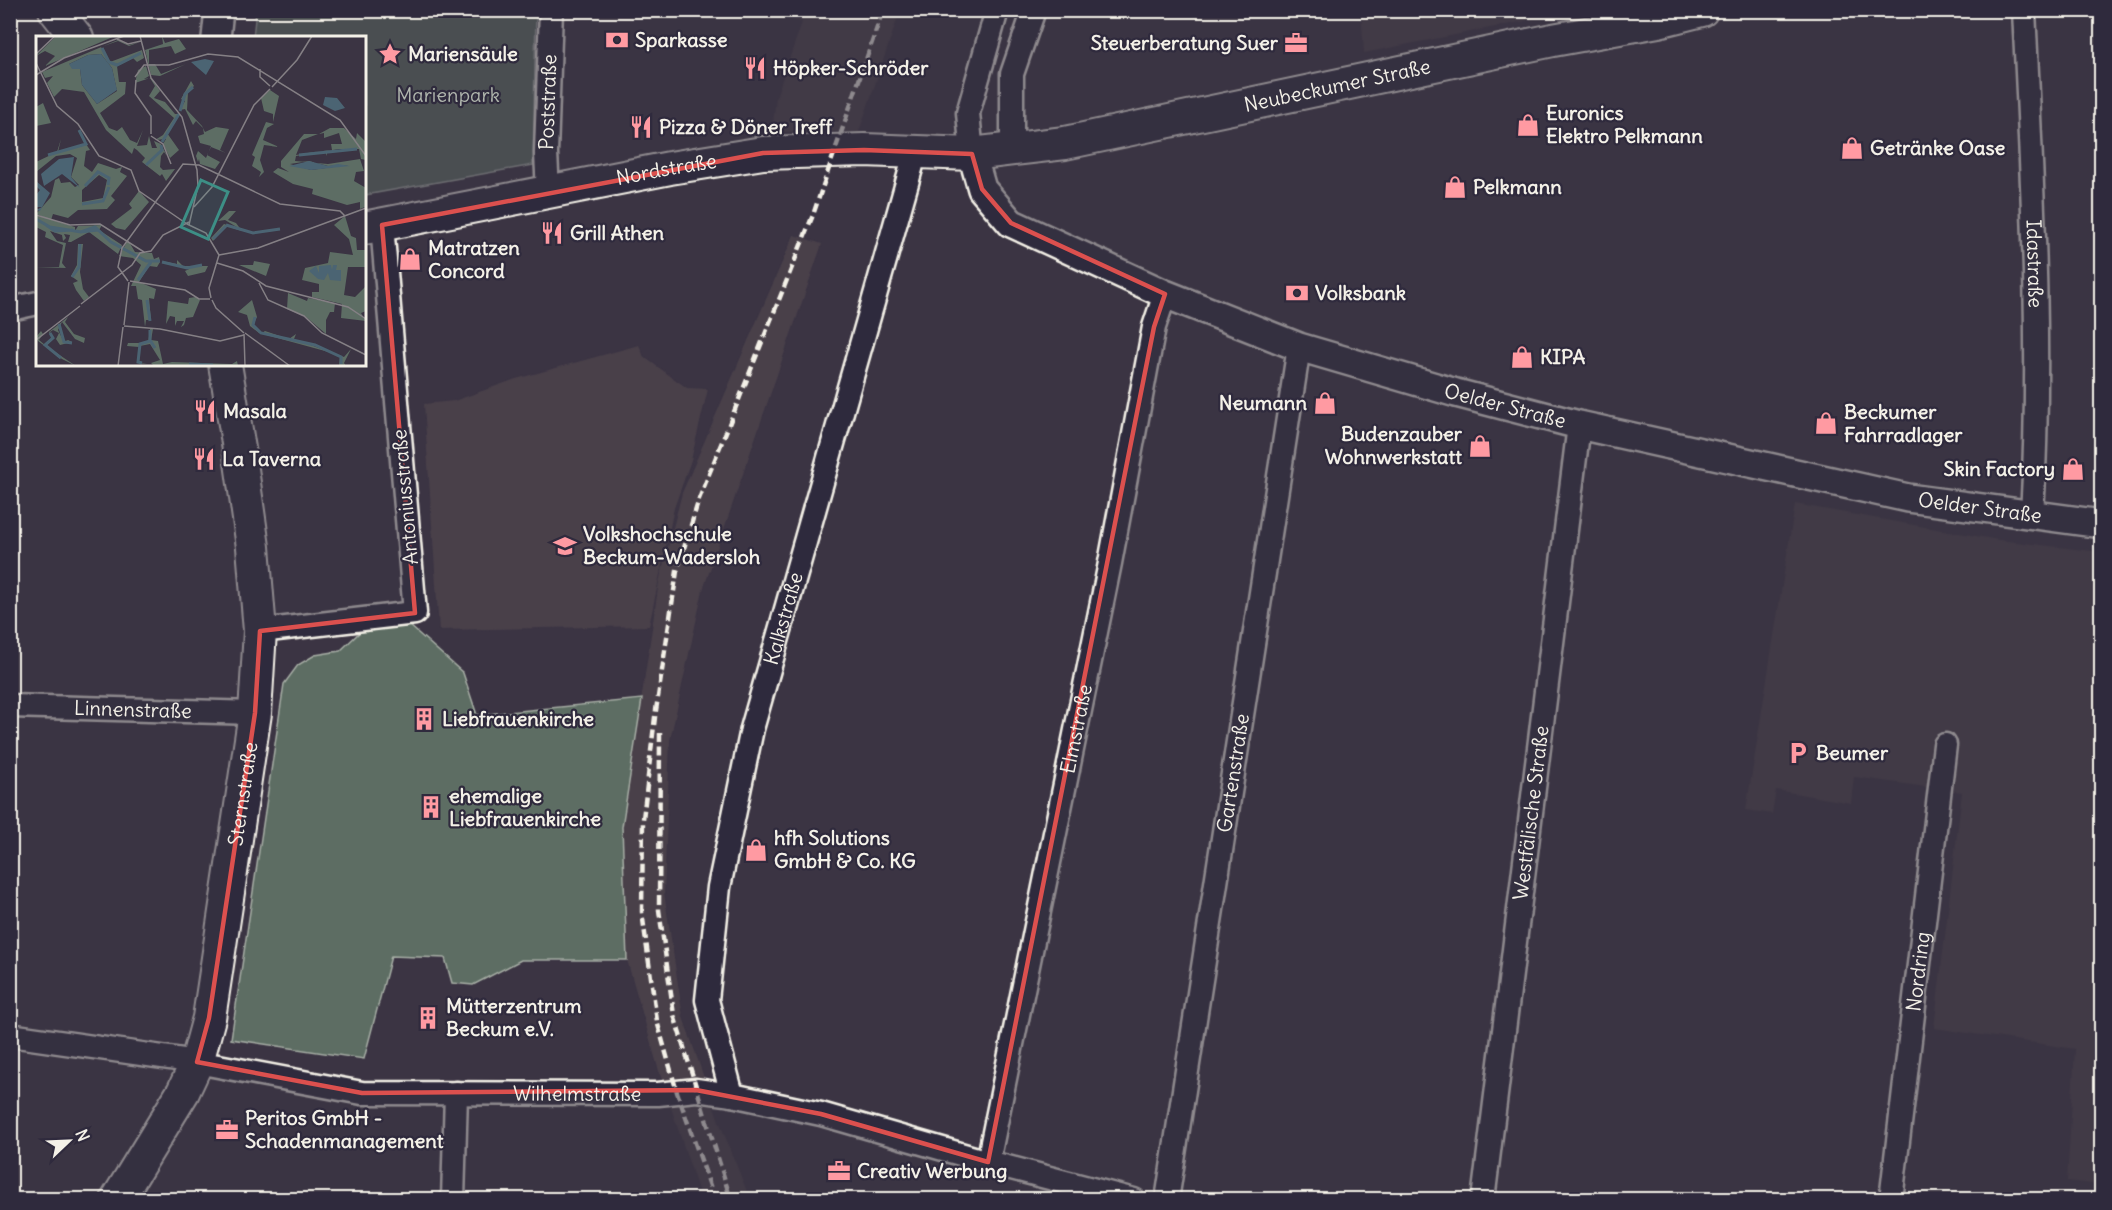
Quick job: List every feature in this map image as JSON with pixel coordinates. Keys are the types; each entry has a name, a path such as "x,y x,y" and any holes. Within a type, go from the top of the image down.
{"main road":[{"path":"55,10 75,36"},
{"name":"Neubeckumer Straße","path":"972,154 1065,143 1702,10"},
{"name":"Nordstraße","path":"370,225 670,168 764,153 836,150 972,154"},
{"name":"Sternstraße","path":"117,1200 183,1092 197,1062 209,1018 255,713 260,631 253,547 225,366"}],"street":[{"path":"216,36 219,10"},
{"name":"Poststraße","path":"548,192 546,153 551,10"},
{"path":"972,154 968,113 997,10"},
{"path":"1012,150 1012,74 1034,10"},
{"name":"Idastraße","path":"2024,10 2034,220 2037,375 2032,515"},
{"name":"Kalkstraße","path":"732,1095 707,1000 719,887 752,729 916,151"},
{"name":"Oelder Straße","path":"972,154 982,189 1011,223 1165,294 1299,347 1456,393 1579,425 1908,498 2102,524"},
{"name":"Antoniusstraße","path":"260,631 415,613 370,225"},
{"name":"Elmstraße","path":"988,1162 1110,563 1154,327 1165,294"},
{"path":"10,309 36,303"},
{"name":"Gartenstraße","path":"1167,1200 1299,347"},
{"name":"Westfälische Straße","path":"1483,1200 1579,425"},
{"name":"Linnenstraße","path":"10,706 255,713"},
{"name":"Nordring","path":"1891,1200 1946,745"},
{"name":"Wilhelmstraße","path":"10,1035 197,1062 362,1093 658,1094 696,1090 732,1095 821,1114 988,1162 1134,1200"},
{"path":"453,1200 456,1093"}],"highlighted area":[{"path":"864,150 972,154 982,189 1011,223 1165,294 1154,327 988,1162 821,1114 696,1090 362,1093 197,1062 209,1018 255,713 260,631 415,613 382,225 763,153"}],"shaded area":[{"path":"759,10 900,11 859,132 772,132 776,97 802,22 758,14"},
{"path":"1361,11 1555,11 1555,15 1364,53"},
{"path":"794,235 822,244 703,590 670,740 664,893 683,1017 719,1121 750,1199 701,1199 659,1071 627,960 622,827 659,582 682,493"},
{"path":"639,345 644,357 687,388 708,389 691,460 674,508 649,626 439,630 424,404 454,401 516,379"},
{"name":"Beumer","path":"1795,504 1999,540 2101,552 2101,1185 2067,1181 2075,1049 1934,1028 1962,792 1854,777 1851,803 1776,790 1772,814 1746,810"}],"green space":[{"name":"Marienpark","path":"256,11 536,11 533,165 366,195 366,36 253,36"},
{"path":"409,625 463,673 477,715 642,699 622,827 627,960 521,960 473,985 452,983 445,958 391,956 364,1059 231,1039 284,684 298,665 315,655 340,651 360,632"}],"railway":[{"path":"715,1200 677,1092 657,1021 642,912 643,819 655,717 677,571 699,499 813,215 883,10"},
{"path":"660,733 659,910 674,1015 731,1200"}],"place":[{"name":"Sparkasse","path":"617,40"},
{"name":"Steuerberatung Suer","path":"1296,43"},
{"name":"Mariensäule","path":"390,54"},
{"name":"Höpker-Schröder","path":"755,68"},
{"name":"Euronics Elektro Pelkmann","path":"1528,125"},
{"name":"Pizza & Döner Treff","path":"641,127"},
{"name":"Getränke Oase","path":"1852,148"},
{"name":"Pelkmann","path":"1455,187"},
{"name":"Grill Athen","path":"552,233"},
{"name":"Matratzen Concord","path":"410,259"},
{"name":"Volksbank","path":"1297,293"},
{"name":"KIPA","path":"1522,357"},
{"name":"Neumann","path":"1325,403"},
{"name":"Masala","path":"205,411"},
{"name":"Beckumer Fahrradlager","path":"1826,423"},
{"name":"Budenzauber Wohnwerkstatt","path":"1480,446"},
{"name":"La Taverna","path":"204,459"},
{"name":"Skin Factory","path":"2073,469"},
{"name":"Volkshochschule Beckum-Wadersloh","path":"565,546"},
{"name":"Liebfrauenkirche","path":"424,719"},
{"name":"Beumer","path":"1798,753"},
{"name":"ehemalige Liebfrauenkirche","path":"431,807"},
{"name":"hfh Solutions GmbH & Co. KG","path":"756,850"},
{"name":"Mütterzentrum Beckum e.V.","path":"428,1018"},
{"name":"Peritos GmbH - Schadenmanagement","path":"227,1130"},
{"name":"Creativ Werbung","path":"839,1171"}]}
